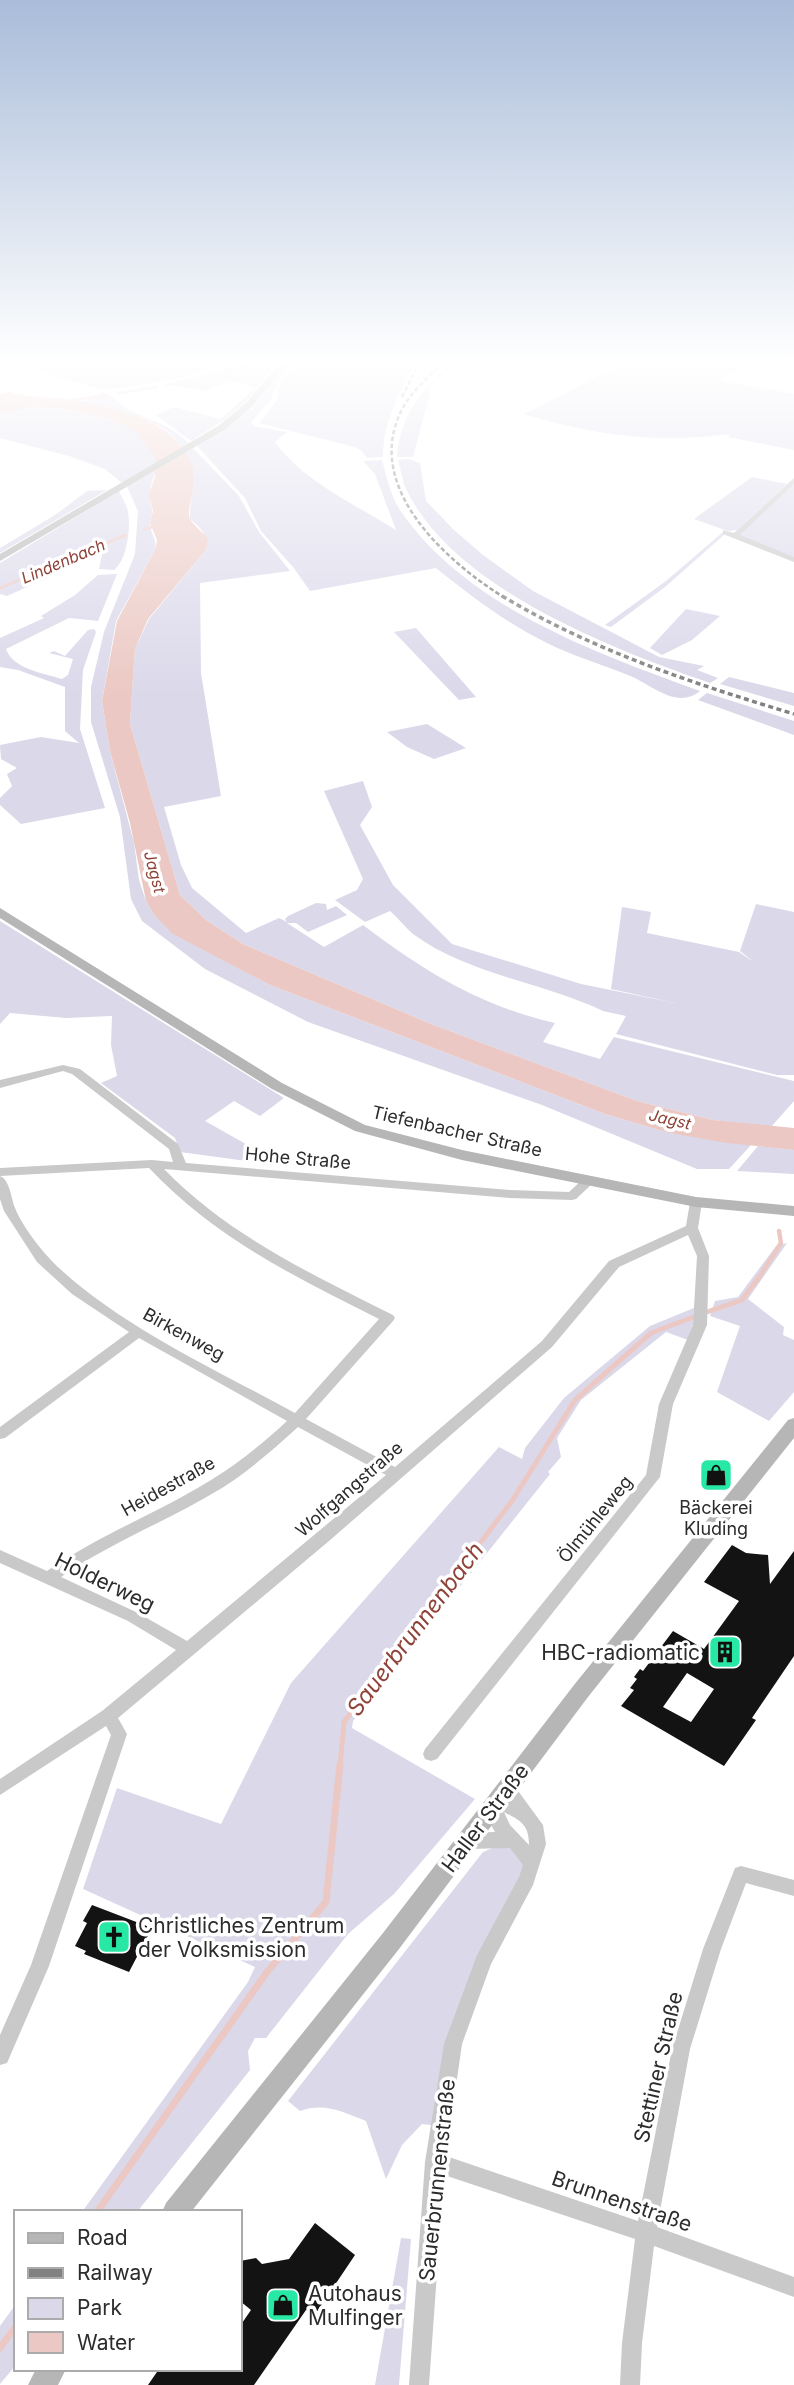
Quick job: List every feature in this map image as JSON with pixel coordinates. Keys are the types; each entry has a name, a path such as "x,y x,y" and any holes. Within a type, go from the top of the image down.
{"main road":[{"path":"0,558 142,474"},
{"name":"Tiefenbacher Straße","path":"0,912 277,1086 338,1118 391,1138 696,1202 794,1211"},
{"name":"Haller Straße","path":"178,2210 581,1691 794,1425"}],"street":[{"path":"735,536 794,480"},
{"path":"726,532 794,560"},
{"path":"0,1084 63,1068 76,1071 174,1147 181,1166"},
{"name":"Hohe Straße","path":"0,1172 152,1164 510,1194 572,1196 588,1181"},
{"name":"Heidestraße","path":"49,1577 80,1553 192,1498 227,1476 299,1420 388,1318 255,1249 175,1191 152,1164"},
{"name":"Birkenweg","path":"0,1180 10,1211 42,1259 77,1291 138,1332 395,1474"},
{"path":"692,1228 696,1202"},
{"name":"Wolfgangstraße","path":"0,1788 108,1716 395,1474 547,1344 614,1264 692,1228"},
{"name":"Ölmühleweg","path":"431,1754 653,1477 666,1404 700,1325 703,1256 692,1228"},
{"path":"0,1434 138,1332"},
{"name":"Holderweg","path":"0,1556 133,1617 188,1650"},
{"path":"0,2056 40,1966 119,1734 108,1716"},
{"path":"501,1797 497,1822 528,1855 532,1866"},
{"name":"Sauerbrunnenstraße","path":"419,2385 435,2162 453,2043 483,1961 532,1866 538,1844 537,1830 530,1819 501,1797"},
{"path":"467,1841 505,1839 515,1842"},
{"name":"Stettiner Straße","path":"630,2385 632,2343 646,2233 681,2049 712,1949 741,1874 794,1888"},
{"name":"Brunnenstraße","path":"435,2162 646,2233 794,2287"}],"green space":[{"path":"111,474 155,474 150,488 150,524 155,550 116,621 102,701 110,751 134,843 139,880 146,901 155,916 174,934 270,985 605,1114 669,1133 751,1145 729,1169 697,1169 542,1105 308,1022 205,969 142,921 131,899 120,817 91,722 91,687 104,632 135,554 138,511 127,487"},
{"path":"194,474 218,474 239,496 259,532 290,571 200,583 201,673 221,796 164,807 181,865 192,888 246,933 279,918 287,922 285,919 288,916 316,903 326,904 327,910 336,906 347,915 308,932 296,923 287,923 324,947 363,925 431,972 477,997 555,1023 543,1042 600,1059 614,1037 794,1081 794,1101 771,1127 713,1120 637,1101 431,1024 243,944 206,920 180,895 130,724 135,649 149,619 206,550 203,533 190,519"},
{"path":"223,474 307,474 396,530 375,474 386,474 400,510 427,544 460,573 496,599 576,642 700,691 682,698 673,697 628,675 557,648 503,618 436,568 310,591 261,531 245,498"},
{"path":"402,474 422,474 426,501 483,555 533,591 659,657 704,666 697,670 718,678 710,683 628,652 540,611 499,586 461,558 430,526 404,483"},
{"path":"752,477 787,484 737,530 728,531 694,519"},
{"path":"794,482 794,558 739,536"},
{"path":"107,490 0,553 0,548 55,515 87,491"},
{"path":"119,491 127,509 129,526 125,551 114,570 99,569 103,549 48,569 58,573 7,596 0,594 0,563"},
{"path":"723,532 725,534 665,587 611,627 605,625 666,581"},
{"path":"117,574 98,621 69,618 6,649 22,666 62,679 68,675 73,659 49,653 54,651 65,656 88,630 94,629 96,632 83,670 80,729 105,808 21,824 0,805 0,798 12,786 7,774 17,768 1,759 0,745 41,737 79,743 65,731 65,687 18,670 0,667 0,638 44,618 41,616 75,595 98,575"},
{"path":"686,609 720,616 692,640 662,655 650,648"},
{"path":"416,628 476,697 459,700 394,632"},
{"path":"729,677 794,693 794,706 720,684"},
{"path":"707,693 794,721 794,735 698,700"},
{"path":"427,724 466,748 434,759 407,747 387,732"},
{"path":"363,781 372,807 360,825 393,885 452,944 581,984 675,1003 611,989 622,907 651,912 647,933 739,952 754,962 740,951 756,904 794,912 794,1075 777,1075 616,1034 626,1016 603,1011 458,959 413,934 390,911 365,922 335,900 357,890 363,879 324,791"},
{"path":"0,921 284,1098 260,1116 234,1101 205,1121 285,1166 180,1152 175,1138 101,1083 117,1076 111,1045 112,1016 66,1018 10,1013 0,1024"},
{"path":"758,1146 794,1150 794,1174 737,1171"},
{"path":"787,1243 748,1299 784,1327 783,1335 794,1340 794,1392 769,1421 717,1392 740,1326 710,1316 715,1301 738,1297 776,1246"},
{"path":"694,1308 688,1340 666,1332 581,1400 557,1438 561,1457 548,1472 550,1474 353,1721 352,1728 475,1799 394,1894 348,1934 266,2038 255,2038 248,2051 250,2070 139,2210 83,2210 248,1982 255,1967 83,1889 117,1788 221,1824 291,1683 499,1447 522,1459 525,1448 564,1398 650,1326"},
{"path":"495,1847 523,1848 529,1855 483,1961 439,2126 422,2124 402,2145 386,2179 366,2121 325,2108 300,2111 288,2101 483,1852"},
{"path":"401,2238 411,2239 399,2385 375,2385"},
{"path":"14,2307 14,2367 0,2384 0,2326"}],"water":[{"name":"Jagst","path":"155,474 193,474 189,515 208,539 206,550 148,619 135,649 130,724 180,895 206,920 243,944 431,1024 637,1101 713,1120 794,1128 794,1150 669,1133 605,1114 270,985 173,934 155,916 146,901 130,823 110,751 102,701 117,621 155,550 157,540 150,523 153,511 149,494"}],"building":[{"name":"HBC-radiomatic","path":"732,1545 746,1553 768,1555 770,1584 794,1551 794,1656 752,1718 756,1720 724,1766 621,1706 634,1690 630,1688 637,1679 634,1677 640,1669 643,1671 673,1631 704,1649 739,1601 704,1582","holes":["687,1673 714,1689 691,1722 663,1707"]},
{"name":"Christliches Zentrum der Volksmission","path":"92,1905 152,1928 129,1972 84,1954 86,1951 75,1946 87,1923 83,1921"},
{"name":"Autohaus Mulfinger","path":"315,2223 355,2255 314,2316 306,2310 254,2385 148,2385 158,2371 242,2371 242,2323 251,2310 242,2303 242,2261 256,2258 262,2264 289,2259"}],"waterway":[{"name":"Lindenbach","path":"144,529 157,526"},
{"name":"Lindenbach","path":"0,588 126,535"},
{"name":"Sauerbrunnenbach","path":"758,1279 781,1243 779,1231"},
{"name":"Sauerbrunnenbach","path":"704,1313 742,1300 759,1277"},
{"name":"Sauerbrunnenbach","path":"340,1766 344,1722 512,1501 575,1400 651,1333 696,1316"},
{"name":"Sauerbrunnenbach","path":"98,2210 267,1972 326,1902 340,1764"},
{"name":"Sauerbrunnenbach","path":"0,2348 14,2329"}],"railway":[{"path":"395,474 405,500 420,524 461,566 505,598"},
{"path":"502,596 572,633 644,664 794,714"}],"place":[{"name":"Bäckerei Kluding","path":"716,1475"},
{"name":"HBC-radiomatic","path":"725,1652"},
{"name":"Christliches Zentrum der Volksmission","path":"114,1937"},
{"name":"Autohaus Mulfinger","path":"283,2305"}]}
